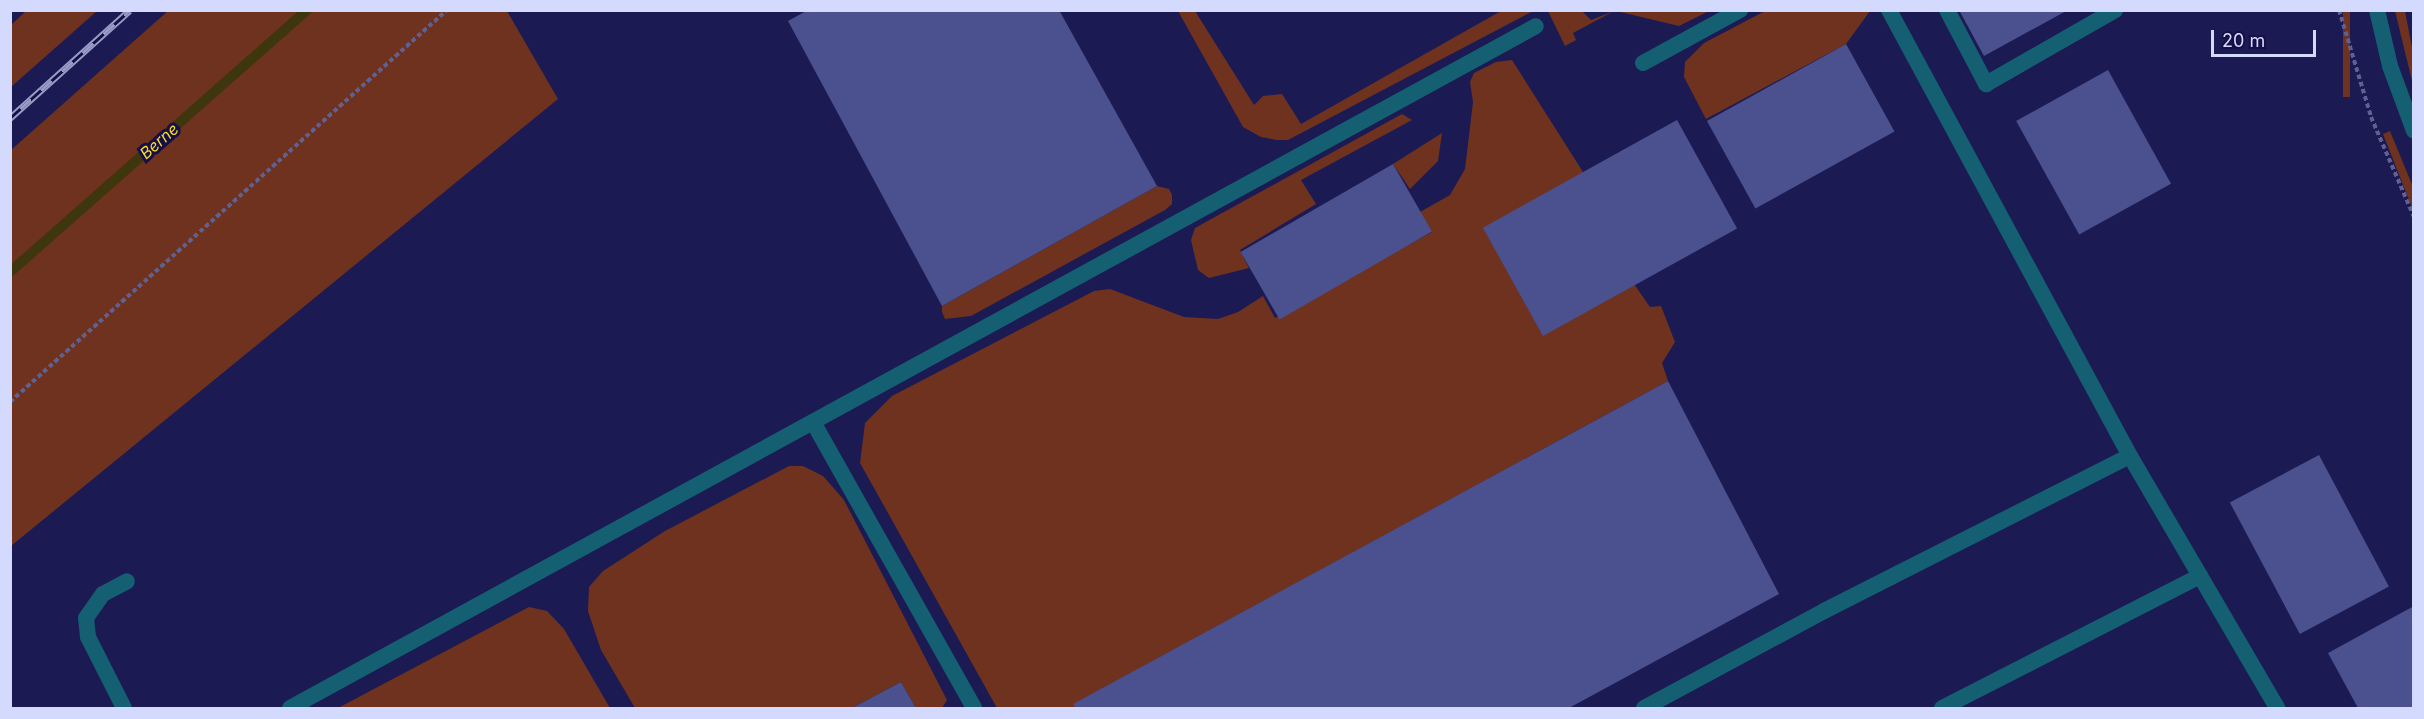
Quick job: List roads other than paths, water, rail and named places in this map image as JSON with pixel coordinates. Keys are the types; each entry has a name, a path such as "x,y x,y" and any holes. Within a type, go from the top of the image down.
{"street":[{"path":"1643,63 1740,10"},
{"path":"1889,10 2130,456 2277,708"},
{"path":"1947,10 1986,84 2115,10"},
{"path":"2377,10 2408,102 2414,130"},
{"path":"290,708 1536,27"},
{"path":"813,422 974,708"},
{"path":"1644,708 1824,611 2130,456"},
{"path":"1942,708 2200,576"},
{"path":"124,708 88,637 86,618 103,594 128,580"}],"waterway":[{"name":"Berne","path":"10,272 307,10"}],"railway":[{"path":"10,118 130,10"}]}
